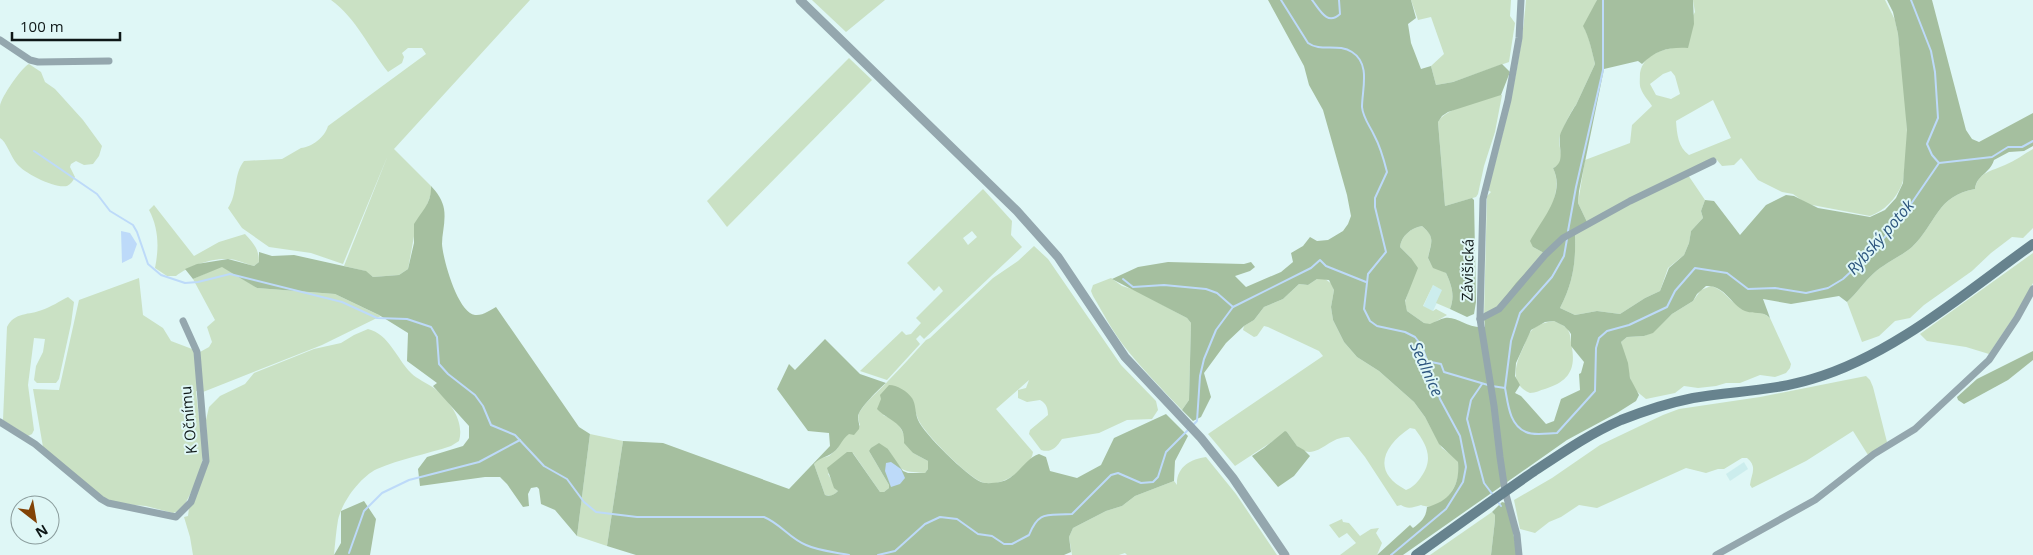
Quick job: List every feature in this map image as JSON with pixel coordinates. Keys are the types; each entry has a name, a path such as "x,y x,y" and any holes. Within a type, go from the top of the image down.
{"main road":[{"path":"1416,555 1506,491 1586,438 1638,414 1675,402 1801,382 1830,374 1856,363 1906,335 2033,244"}],"street":[{"path":"800,0 1017,211 1047,243 1066,268 1125,358 1201,438 1249,500 1286,555"},
{"name":"Závišická","path":"1521,0 1519,38 1508,100 1483,199 1480,319 1499,309 1545,255 1563,238 1630,201 1714,161"},
{"path":"0,40 30,60 38,62 109,61"},
{"path":"1716,555 1815,500 1874,454 1915,429 1989,360 2018,318 2033,289"},
{"path":"1480,319 1506,491 1517,535 1519,555"},
{"name":"K Očnímu","path":"0,422 36,444 100,499 108,503 176,517 191,502 206,462 197,352 183,321"}],"shaded area":[{"path":"121,231 130,233 137,244 132,258 122,263"},
{"path":"1433,285 1443,290 1433,311 1423,307"},
{"path":"891,462 901,469 905,478 900,484 891,487 885,471 886,463"},
{"path":"1744,462 1748,469 1730,481 1726,474"}],"green space":[{"path":"331,0 530,0 394,149 431,186 432,191 424,213 417,220 408,269 399,275 373,277 365,271 344,266 388,155 343,264 311,253 269,247 242,228 228,208 233,197 238,172 244,161 282,159 301,148 314,144 321,138 328,126 426,54 422,48 408,48 402,53 404,57 402,63 388,72 348,15"},
{"path":"812,0 885,0 846,32"},
{"path":"1268,0 1411,0 1416,18 1408,24 1411,43 1421,69 1431,66 1436,85 1453,82 1502,64 1510,72 1501,95 1448,112 1438,122 1445,206 1472,198 1474,200 1476,302 1474,314 1467,317 1450,309 1453,295 1446,273 1433,268 1428,258 1431,237 1422,226 1414,229 1404,236 1400,247 1418,268 1405,301 1407,311 1424,323 1430,324 1443,318 1450,318 1473,326 1485,327 1484,317 1493,313 1516,283 1544,253 1533,247 1530,241 1555,197 1557,187 1553,168 1559,162 1561,154 1561,134 1595,64 1589,39 1583,26 1597,0 1693,0 1694,24 1688,48 1663,50 1652,55 1642,64 1638,61 1604,69 1579,191 1578,203 1587,222 1575,235 1573,272 1560,308 1575,315 1597,311 1620,314 1660,291 1669,268 1684,255 1691,231 1703,218 1701,211 1705,200 1714,201 1740,235 1766,205 1786,195 1794,196 1818,208 1870,217 1885,210 1896,198 1903,183 1907,130 1898,34 1893,12 1887,0 1932,0 1966,130 1972,139 1979,142 2033,113 2033,146 2024,151 2009,152 1994,160 1989,169 1978,180 1975,189 1952,198 1945,204 1912,247 1874,273 1847,302 1839,296 1791,304 1763,299 1770,318 1761,313 1745,311 1718,288 1706,286 1697,294 1693,301 1672,314 1653,333 1644,336 1627,337 1621,342 1628,363 1630,378 1639,395 1636,401 1567,440 1403,555 1377,555 1410,525 1413,528 1421,522 1426,514 1427,507 1442,501 1448,496 1455,485 1458,462 1439,444 1425,417 1414,402 1379,371 1357,357 1344,342 1333,320 1331,307 1334,290 1329,280 1317,279 1308,285 1299,284 1283,299 1264,307 1254,320 1244,326 1226,343 1204,373 1211,397 1201,417 1193,421 1182,410 1189,400 1191,323 1187,318 1112,279 1138,267 1168,262 1244,264 1251,262 1255,267 1250,271 1235,276 1246,287 1281,272 1293,262 1291,253 1303,246 1310,237 1317,241 1328,240 1343,231 1351,216 1347,195 1323,110 1309,85 1304,66","holes":["1554,321 1564,326 1571,334 1571,346 1584,362 1579,374 1580,390 1561,399 1554,421 1546,424 1521,396 1515,393 1520,385 1515,376 1516,363 1531,330 1545,322"]},
{"path":"1411,0 1511,0 1510,16 1515,23 1509,62 1453,82 1436,85 1431,66 1444,54 1431,17 1418,20"},
{"path":"1526,0 1597,0 1585,30 1595,64 1576,105 1566,121 1559,140 1561,160 1553,168 1556,177 1555,197 1533,247 1544,253 1514,294 1484,317 1487,196 1491,192 1488,190 1516,72"},
{"path":"1693,0 1885,0 1895,20 1898,34 1907,132 1903,182 1889,204 1870,216 1807,204 1793,194 1782,192 1758,180 1741,158 1734,165 1722,166 1717,160 1701,165 1587,222 1578,203 1585,160 1630,143 1632,125 1652,106 1640,87 1642,67 1645,61 1653,54 1676,47 1695,12","holes":["1671,71 1675,76 1680,94 1671,99 1656,95 1650,84 1663,74","1713,100 1731,138 1689,155 1680,144 1676,121"]},
{"path":"849,58 872,80 727,227 707,201"},
{"path":"29,64 41,72 45,82 55,89 83,120 102,146 99,156 93,164 84,165 76,161 71,164 70,167 75,177 67,186 48,183 26,172 17,164 0,138 1,102 17,76"},
{"path":"1502,95 1495,132 1484,166 1478,194 1476,197 1445,206 1438,122 1442,117 1456,109"},
{"path":"2033,149 2033,228 2023,238 2012,237 1972,271 1924,305 1910,318 1895,321 1879,336 1862,342 1847,302 1874,273 1912,247 1938,212 1952,198 1975,189 1982,176 2012,162"},
{"path":"1688,175 1705,200 1701,211 1703,218 1691,231 1684,255 1668,268 1660,291 1620,314 1597,311 1575,315 1560,308 1573,272 1575,234"},
{"path":"431,186 443,206 445,218 442,240 443,252 448,273 457,296 469,312 475,315 484,314 496,307 579,427 590,434 577,536 555,510 541,504 537,487 531,488 528,494 529,506 523,507 500,477 485,477 420,486 418,469 427,457 463,446 469,438 469,426 433,386 437,383 407,361 408,333 379,315 335,294 257,288 222,267 193,279 185,269 197,264 228,259 254,266 259,262 259,252 272,256 294,255 366,271 373,277 399,275 408,269 414,243 414,224 426,207 430,197"},
{"path":"983,189 1012,221 1011,235 1022,247 924,339 920,335 916,339 920,344 887,380 860,371 902,331 906,335 911,334 921,323 916,318 943,291 939,286 934,291 907,263","holes":["972,231 977,237 968,245 963,238"]},
{"path":"154,205 194,256 219,242 245,234 255,247 259,262 254,266 231,259 208,261 176,276 167,276 155,268 157,239 155,224 149,210"},
{"path":"1422,226 1431,237 1428,258 1433,266 1446,273 1453,295 1450,309 1436,303 1442,290 1433,285 1423,306 1433,311 1436,309 1447,315 1430,325 1407,311 1405,302 1410,286 1411,258 1400,247 1402,239 1407,233"},
{"path":"1034,246 1048,259 1121,365 1156,401 1158,410 1152,419 1127,420 1099,433 1062,439 1053,449 1048,451 1041,450 1029,434 1030,430 1048,415 1048,410 1040,400 1027,402 1018,398 1018,390 1026,388 1029,380 996,409 1033,452 1031,459 1020,471 1007,479 1000,482 985,483 969,474 929,434 918,419 911,397 883,415 897,421 913,453 928,461 928,469 925,473 910,472 902,469 888,449 869,451 889,485 889,488 884,492 880,492 853,453 828,474 838,491 832,496 825,495 814,464 818,459 829,456 837,449 843,438 860,425 858,415 864,406 926,340 993,278 1018,261"},
{"path":"2033,253 2033,283 2021,306 1989,354 1966,347 1927,341 1920,334"},
{"path":"222,266 257,288 335,294 381,316 322,345 203,392 196,391 203,454 200,475 185,504 179,511 173,513 146,506 105,500 43,447 33,389 59,390 79,300 139,278 143,315 163,328 171,341 200,352 209,347 212,342 207,327 215,320 193,279"},
{"path":"1111,278 1122,286 1135,290 1187,318 1191,323 1189,400 1182,410 1124,346 1093,296 1091,291 1093,285"},
{"path":"1317,279 1325,279 1332,284 1334,290 1331,307 1333,320 1344,342 1357,357 1379,371 1414,402 1425,417 1442,448 1457,459 1459,467 1455,485 1445,500 1437,505 1421,505 1409,508 1401,505 1397,506 1365,457 1349,437 1335,440 1316,451 1309,452 1296,445 1287,432 1235,466 1208,434 1323,356 1319,351 1268,327 1264,326 1257,336 1254,337 1243,330 1244,326 1254,320 1264,307 1283,299 1299,284 1308,285","holes":["1410,428 1415,429 1426,446 1428,458 1425,470 1418,481 1406,490 1395,483 1388,475 1385,459 1393,443"]},
{"path":"1711,286 1722,292 1737,305 1767,315 1770,318 1791,364 1790,368 1786,373 1775,377 1760,375 1740,383 1726,383 1698,388 1684,386 1675,393 1646,399 1635,390 1621,342 1627,337 1644,336 1653,332 1672,314 1693,301 1701,290"},
{"path":"68,297 74,302 71,324 59,379 56,383 37,383 34,380 36,366 43,352 45,339 34,338 28,385 34,430 28,436 3,420 7,327 18,316 45,309"},
{"path":"1554,321 1569,331 1573,356 1571,369 1559,383 1530,393 1523,389 1516,378 1518,359 1531,331 1535,327"},
{"path":"368,329 382,336 411,373 434,388 450,405 460,426 459,441 451,446 386,465 364,478 348,498 340,513 334,555 193,555 184,517 188,516 189,508 206,470 208,451 206,420 209,407 220,396 245,384 254,373 314,349 341,343"},
{"path":"825,339 860,374 886,383 859,413 859,429 854,435 849,434 838,448 814,464 825,495 829,496 838,491 834,488 827,468 847,452 852,452 880,492 884,492 889,488 869,451 879,443 888,449 903,471 908,473 925,473 928,469 928,461 913,453 904,443 904,436 899,426 877,409 881,399 880,395 889,385 898,387 910,395 918,420 928,435 956,463 981,482 993,483 1006,480 1034,456 1039,454 1046,457 1050,471 1077,478 1101,465 1114,438 1166,414 1188,436 1175,461 1174,481 1135,496 1122,506 1106,511 1073,528 1069,537 1071,552 1064,555 636,555 607,546 623,441 663,443 789,489 830,446 829,433 808,431 777,389 789,364 795,370"},
{"path":"2033,351 2033,360 2008,380 1964,404 1958,400 1957,397 1977,379"},
{"path":"1866,376 1873,387 1887,442 1868,455 1853,431 1806,461 1752,488 1750,485 1753,471 1752,464 1747,458 1742,458 1724,469 1706,473 1686,468 1597,508 1579,505 1561,517 1549,522 1535,533 1520,529 1514,500 1552,478 1600,445 1663,415 1679,409 1760,397"},
{"path":"1285,431 1297,446 1310,456 1294,476 1278,487 1252,456"},
{"path":"590,434 623,441 607,546 577,536"},
{"path":"1206,457 1236,494 1277,555 1127,555 1125,553 1119,555 1072,555 1069,537 1073,528 1106,511 1122,506 1135,496 1174,481 1177,485 1179,473 1186,465"},
{"path":"364,501 376,519 370,555 334,555 341,543 341,511"},
{"path":"1502,502 1506,503 1517,555 1491,555 1495,520 1495,515 1492,512"},
{"path":"1492,512 1495,515 1495,520 1491,555 1430,555"},
{"path":"1342,519 1343,522 1349,523 1360,536 1371,529 1379,528 1376,533 1382,543 1377,555 1340,555 1356,543 1347,533 1339,538 1329,525"}],"waterway":[{"name":"Sedlnice","path":"1281,0 1308,43 1318,47 1347,49 1358,57 1362,63 1364,70 1362,107 1365,118 1378,144 1387,172 1375,198 1375,207 1386,252 1368,274 1364,309 1370,321 1377,326 1405,332 1415,337 1422,346 1440,399 1460,436 1466,467 1463,482 1446,509 1391,555"},
{"name":"Sedlnice","path":"1312,0 1324,15 1331,18 1340,14 1339,0"},
{"path":"1568,231 1576,187 1603,70 1603,0"},
{"path":"1911,0 1931,51 1935,72 1938,118 1927,144 1932,155 1939,163"},
{"name":"Rybský potok","path":"1492,386 1505,388 1510,413 1520,429 1533,434 1557,433 1595,391 1596,348 1599,338 1607,331 1629,325 1667,307 1675,291 1695,268 1727,273 1748,289 1775,288 1806,293 1828,288 1843,279 1870,254 1902,217 1939,163 1992,157 2008,147 2022,147 2033,141"},
{"path":"34,151 97,194 110,211 133,225 148,264 161,275 185,283 198,282 230,274 342,302 377,318 407,319 431,327 437,337 439,364 448,374 475,395 483,406 491,425 515,435 544,466 567,479 584,502 596,512 637,517 764,517 806,545 849,555"},
{"path":"1505,388 1511,341 1520,313 1552,277 1564,256 1567,239"},
{"path":"1192,426 1197,421 1200,376 1204,359 1216,330 1233,307 1311,268 1320,260 1326,266 1366,282"},
{"path":"1123,279 1133,287 1164,285 1206,289 1217,293 1233,307"},
{"name":"Rybský potok","path":"1426,361 1441,364 1444,372 1488,385"},
{"path":"1482,384 1471,400 1467,419 1484,483 1493,495"},
{"path":"878,555 895,551 925,524 940,517 957,519 978,534 992,536 1004,544 1012,544 1029,535 1036,521 1040,518 1050,515 1072,514 1111,475 1118,473 1141,483 1153,482 1158,477 1166,452 1189,429"},
{"path":"349,553 364,511 382,493 409,480 479,462 520,440"},
{"path":"1497,501 1501,506"}]}
